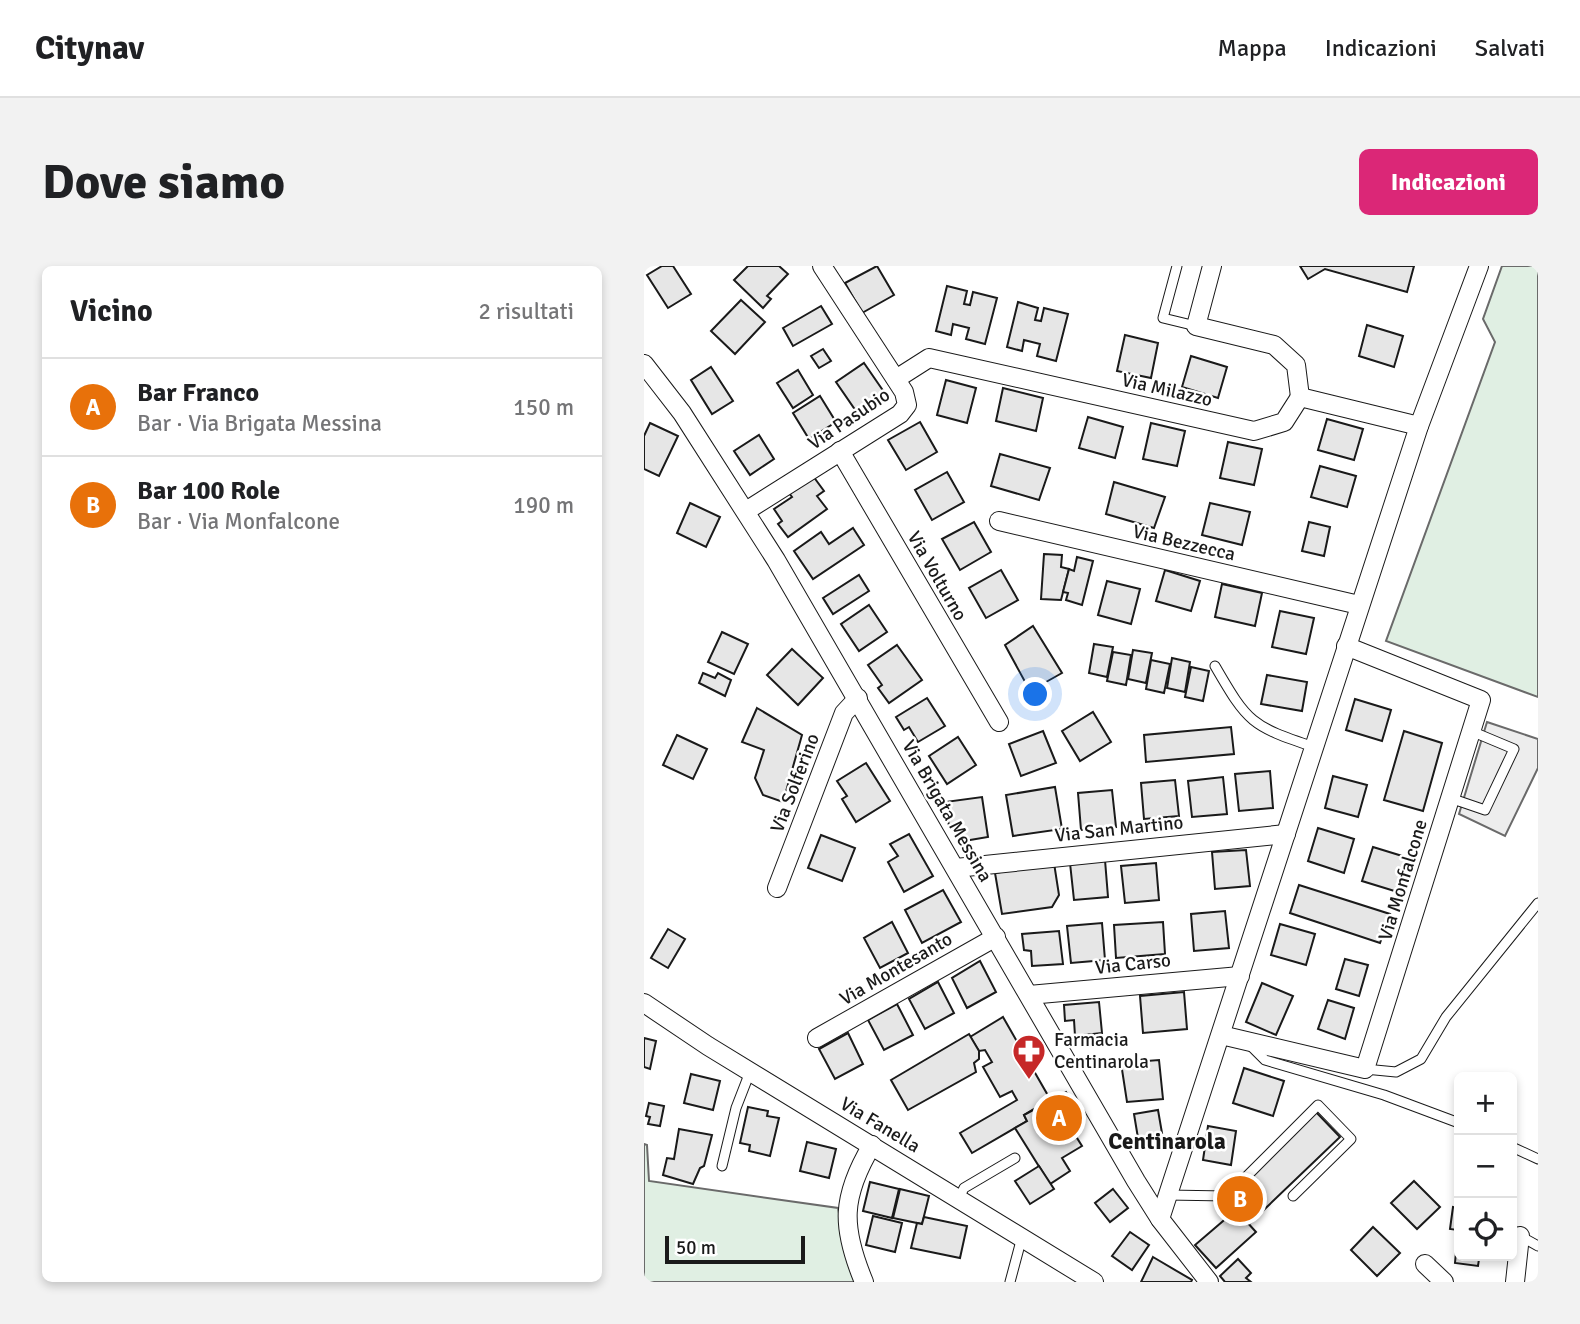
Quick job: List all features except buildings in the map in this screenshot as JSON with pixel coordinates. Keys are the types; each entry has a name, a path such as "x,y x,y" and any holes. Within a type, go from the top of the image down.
{"street":[{"name":"Via Pasubio","path":"746,511 900,414 907,405 896,379 822,266"},
{"path":"1212,266 1196,326 1273,345 1296,365 1300,397 1419,426"},
{"path":"1160,1219 1359,605 1419,426 1479,266"},
{"name":"Via Milazzo","path":"896,379 929,358 1254,432 1284,422 1300,397"},
{"name":"Via Brigata Messina","path":"644,364 682,413 746,511 858,698 1160,1219 1209,1282"},
{"name":"Via Volturno","path":"839,451 999,722"},
{"name":"Via Bezzecca","path":"999,521 1359,605"},
{"name":"Via Monfalcone","path":"1346,646 1481,700 1366,1069"},
{"name":"Via Solferino","path":"777,888 844,713 858,698"},
{"name":"Via San Martino","path":"956,867 1286,834"},
{"name":"Via Montesanto","path":"817,1038 996,937"},
{"name":"Via Carso","path":"1029,995 1240,976"},
{"name":"Via Fanella","path":"644,1003 750,1072 1094,1282"},
{"path":"1220,1035 1366,1069"},
{"path":"864,1282 850,1249 846,1223 853,1184 872,1145"},
{"path":"1516,1282 1520,1236"},
{"path":"1425,1264 1444,1282"}],"lane":[{"path":"1177,266 1163,318 1196,326"},
{"path":"1215,666 1249,719 1273,733 1314,747"},
{"path":"1450,798 1485,810 1514,749 1471,731"},
{"path":"1366,1069 1396,1072 1421,1059 1446,1017 1538,903"},
{"path":"1247,1041 1265,1060 1384,1094 1454,1121"},
{"path":"722,1166 736,1108 750,1072"},
{"path":"1167,1195 1227,1196 1318,1105 1351,1139 1293,1196"},
{"path":"1517,1149 1538,1158"},
{"path":"959,1198 964,1188 1015,1158"},
{"path":"1520,1236 1538,1246"},
{"path":"1010,1282 1022,1237"}],"green space":[{"path":"1502,266 1538,266 1538,697 1386,641 1495,342 1483,319"},
{"path":"644,1144 647,1145 649,1181 838,1208 848,1260 859,1282 644,1282"}],"shaded area":[{"path":"1487,722 1538,739 1538,768 1505,836 1459,814"}],"place":[{"name":"Farmacia Centinarola","path":"1029,1081"},
{"name":"Bar Franco","path":"1059,1118"},
{"name":"Bar 100 Role","path":"1240,1199"}],"district":[{"name":"Centinarola","path":"1167,1141"}]}
